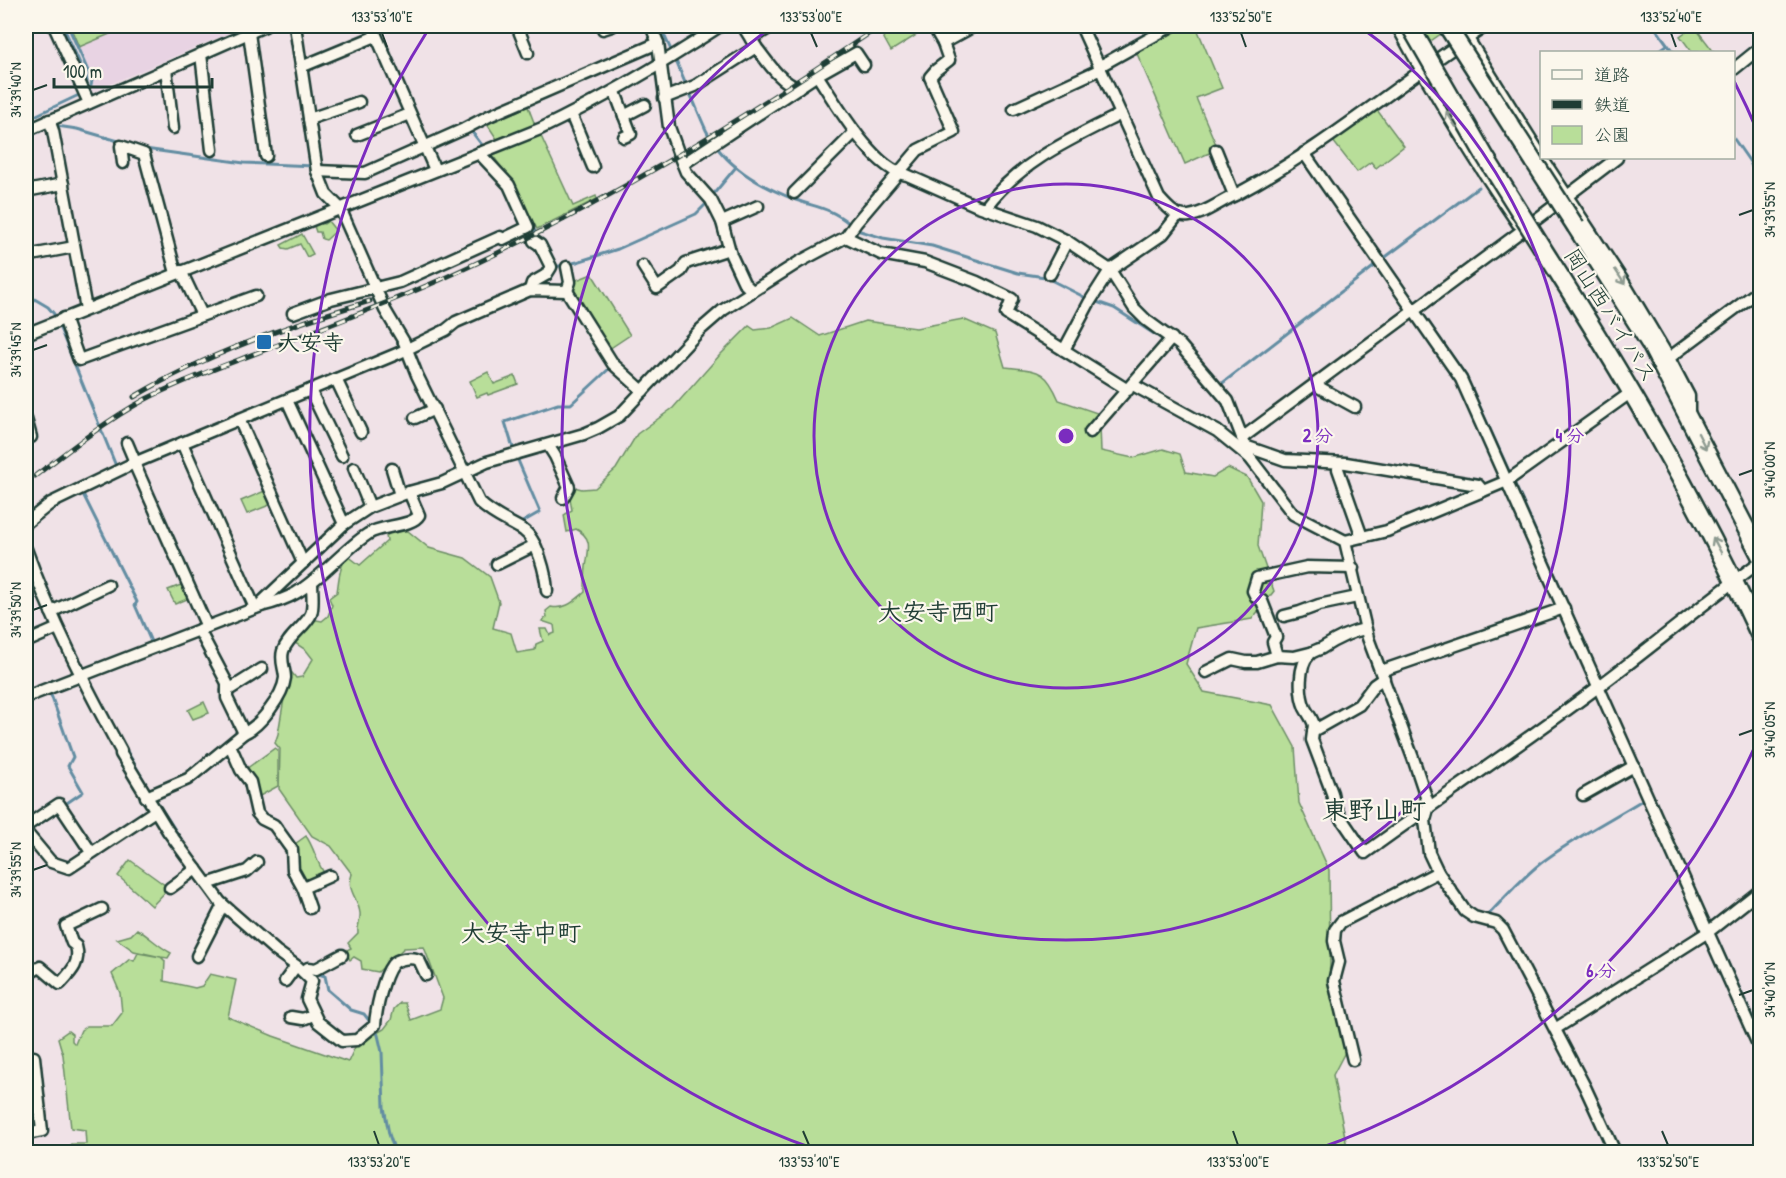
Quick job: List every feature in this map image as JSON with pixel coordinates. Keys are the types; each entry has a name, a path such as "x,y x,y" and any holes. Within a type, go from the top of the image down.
{"highway":[{"name":"岡山西バイパス","path":"1410,26 1486,158 1608,351 1676,468 1761,636"},
{"name":"岡山西バイパス","path":"1448,26 1650,344 1761,555"}],"street":[{"path":"54,26 87,100"},
{"path":"26,131 87,100 265,26"},
{"path":"295,26 309,119 326,194 340,208 479,502 509,524 523,530 535,545 546,577 547,591"},
{"path":"372,26 435,170"},
{"path":"517,26 528,53"},
{"path":"651,26 658,43 662,64 669,127 686,172 711,200 722,222 729,249 744,283 751,290"},
{"path":"26,334 571,114 615,92 720,26"},
{"path":"743,26 753,43 781,78 789,85 798,88"},
{"path":"664,98 695,86 772,26"},
{"path":"26,697 263,601 301,560 343,521 369,504 401,492 442,483 487,462 548,446 598,428 619,416 700,330 723,310 751,290 846,237 856,222 918,150 954,132 930,77 949,60 943,43 933,26"},
{"path":"943,43 974,26"},
{"path":"1081,26 1159,198 1178,215 1189,216 1234,195 1304,153 1486,26"},
{"path":"1014,109 1100,67 1172,26"},
{"path":"1397,26 1421,70 1497,193 1575,312 1651,436 1676,468"},
{"path":"1460,26 1540,154"},
{"path":"249,33 266,156"},
{"path":"301,67 376,36"},
{"path":"319,169 365,173 658,43"},
{"path":"1735,68 1761,48"},
{"path":"683,164 817,75 856,53 864,65"},
{"path":"201,54 212,150"},
{"path":"166,69 172,128"},
{"path":"817,75 855,132 871,151 898,174 907,175 986,208 1037,226 1067,241 1110,270 1134,308 1170,341 1228,401 1250,458"},
{"path":"615,92 631,134 624,137"},
{"path":"309,119 360,102"},
{"path":"624,116 645,105"},
{"path":"357,135 410,114"},
{"path":"571,114 593,167"},
{"path":"986,208 998,190 1029,164 1121,114"},
{"path":"49,120 86,309"},
{"path":"794,193 855,132"},
{"path":"123,163 121,146 144,154 179,272 202,315"},
{"path":"1216,150 1234,195"},
{"path":"293,314 331,299 399,282 528,227 509,185 484,151"},
{"path":"1304,153 1461,379 1598,687 1711,930 1761,1049"},
{"path":"1543,159 1623,281 1669,358 1689,396 1689,417"},
{"path":"1244,442 1315,385 1616,159"},
{"path":"26,191 63,184"},
{"path":"722,222 759,206"},
{"path":"1064,350 1110,270 1163,234 1178,215"},
{"path":"846,237 881,254 925,262 977,282 1012,299 1005,314 1130,387 1217,431 1250,458 1293,513 1345,541 1387,531 1480,489 1507,481 1626,396"},
{"path":"530,290 532,283 546,275 551,267 540,245 534,241"},
{"path":"1050,274 1067,241"},
{"path":"26,256 74,247"},
{"path":"643,266 657,288 681,271 686,263 729,249"},
{"path":"567,267 570,282 567,291"},
{"path":"26,523 51,502 136,461 406,349 446,330 456,322 530,290 567,291"},
{"path":"1669,358 1761,290"},
{"path":"567,291 613,364 643,392"},
{"path":"64,318 80,360 256,296"},
{"path":"1090,432 1170,341"},
{"path":"336,379 361,432"},
{"path":"1315,385 1355,407"},
{"path":"310,390 342,456"},
{"path":"287,400 343,521"},
{"path":"415,418 435,409"},
{"path":"26,419 31,437"},
{"path":"239,419 301,560"},
{"path":"1244,442 1286,460 1346,463 1480,489"},
{"path":"127,443 204,626 226,684 227,698 244,733"},
{"path":"182,443 255,605"},
{"path":"548,446 569,487 563,498"},
{"path":"354,468 369,504"},
{"path":"1338,469 1362,537"},
{"path":"255,605 294,595 370,532 381,527 404,524 417,519 419,515 401,492 392,470"},
{"path":"1345,541 1353,568 1365,629 1429,806 1425,820 1429,853 1438,872 1465,911 1474,917 1496,923 1503,930 1585,1087 1615,1152"},
{"path":"497,564 535,545"},
{"path":"26,549 31,580 53,611 58,628 121,754 150,795 155,811 196,869 210,883 223,905 276,951 303,969 312,981 307,999 318,1022 342,1041 357,1040 374,1026 378,1000 392,965 414,958 419,960 426,975"},
{"path":"1311,653 1305,660 1302,681 1306,710 1314,725 1312,740 1339,815 1365,853 1429,806 1503,757 1761,562"},
{"path":"1277,656 1273,642 1276,637 1262,601 1253,591 1257,578 1307,567 1353,568"},
{"path":"150,795 188,779 256,725 268,711 285,677 282,654 286,644 311,615 312,582"},
{"path":"53,611 108,585"},
{"path":"1284,616 1319,605 1357,597"},
{"path":"1313,731 1359,705 1383,675 1564,608"},
{"path":"26,642 58,628"},
{"path":"1206,672 1232,659 1257,662 1277,656 1294,657 1311,653 1323,648 1330,641 1365,629"},
{"path":"227,691 262,669"},
{"path":"230,745 241,770 250,782 257,813 262,819 274,825 292,850 293,870 310,908"},
{"path":"1583,795 1634,766"},
{"path":"91,852 59,804 27,826 26,831 51,862 69,867 155,811"},
{"path":"210,883 247,871 257,862"},
{"path":"170,888 196,869"},
{"path":"1353,1059 1334,981 1339,962 1334,941 1335,930 1341,922 1438,872"},
{"path":"303,888 330,876"},
{"path":"1555,1029 1711,930 1761,891"},
{"path":"197,956 223,905"},
{"path":"26,975 40,967 60,984 75,968 78,954 66,926 102,909"},
{"path":"285,981 303,969 316,969 342,955"},
{"path":"291,1017 303,1019 314,1015"},
{"path":"26,1134 42,1131 34,1057"}],"shaded area":[{"path":"70,26 245,26 92,92 93,79"}],"green space":[{"path":"70,26 129,26 79,47"},
{"path":"893,26 931,26 891,51 881,33"},
{"path":"1177,26 1196,26 1222,88 1196,98 1218,149 1185,164 1135,49"},
{"path":"1400,26 1452,26 1418,50"},
{"path":"1694,26 1713,51 1691,51 1680,36"},
{"path":"527,104 535,125 497,139 485,121"},
{"path":"1377,110 1404,146 1376,168 1371,162 1357,172 1333,141"},
{"path":"540,134 573,206 596,196 597,199 537,229 512,182 491,153"},
{"path":"328,221 336,231 326,240 322,239 320,232 316,232 314,226"},
{"path":"302,234 313,254 307,257 300,244 288,249 281,245"},
{"path":"592,274 630,335 609,349 572,289 574,281"},
{"path":"793,318 820,336 865,321 916,328 963,319 995,333 1005,367 1039,373 1049,381 1059,400 1097,413 1101,451 1133,458 1163,449 1180,454 1186,472 1213,477 1228,468 1247,477 1261,501 1258,546 1274,591 1252,619 1196,628 1186,664 1204,692 1272,705 1295,747 1299,803 1329,870 1330,965 1328,985 1345,1052 1333,1075 1348,1152 62,1152 71,1144 86,1144 85,1130 71,1128 63,1055 58,1038 68,1031 72,1034 72,1041 75,1044 81,1030 87,1026 112,1026 122,1013 120,993 112,974 130,959 134,961 138,953 161,957 165,961 164,981 195,988 202,986 210,974 236,980 228,1017 273,1036 348,1062 356,1045 384,1029 391,1020 394,1009 400,1003 405,1003 411,1020 440,1009 443,998 424,947 404,948 378,972 362,969 361,961 354,957 350,960 345,951 351,948 348,943 358,933 360,915 350,885 352,874 331,846 312,836 279,789 280,749 275,743 289,669 296,678 302,677 313,659 306,650 292,641 311,619 322,621 328,616 332,605 329,598 337,592 341,569 348,556 360,565 387,541 386,536 392,532 408,531 429,548 465,558 490,577 499,602 493,628 511,633 517,653 535,650 536,644 543,641 540,629 547,629 550,635 555,633 554,625 542,621 547,617 546,611 551,607 570,604 585,592 588,541 576,529 567,532 564,515 572,510 569,493 574,487 595,488 616,469 637,434 673,408 749,326 755,330 771,328"},
{"path":"488,372 494,384 515,376 518,384 477,397 470,381"},
{"path":"267,490 272,504 247,514 241,501"},
{"path":"186,583 192,597 175,604 168,590"},
{"path":"204,702 209,713 193,719 188,710"},
{"path":"275,748 278,750 278,786 258,797 246,769"},
{"path":"306,836 325,874 304,882 298,865 299,854 295,844"},
{"path":"130,860 169,888 152,906 118,876"},
{"path":"137,929 171,953 168,958 134,951 117,939 131,935"}],"waterway":[{"path":"63,26 87,79 85,89"},
{"path":"68,26 92,80 88,91"},
{"path":"660,26 671,50"},
{"path":"774,30 781,26"},
{"path":"1654,26 1672,51"},
{"path":"1658,51 1667,45"},
{"path":"676,61 688,85"},
{"path":"689,91 706,130 714,143 733,164 769,188 830,211 850,224"},
{"path":"26,120 81,94"},
{"path":"57,126 77,129 122,142"},
{"path":"469,128 498,166"},
{"path":"26,138 43,130"},
{"path":"1735,140 1750,162 1760,186"},
{"path":"145,149 244,163 315,166"},
{"path":"712,196 736,167"},
{"path":"1383,259 1479,187"},
{"path":"554,265 555,267 577,262 618,249 696,214 707,203"},
{"path":"532,226 540,241"},
{"path":"857,230 883,238 932,246 1018,273 1045,277 1088,299"},
{"path":"1384,258 1415,303"},
{"path":"1220,385 1376,265"},
{"path":"26,294 48,307 54,314"},
{"path":"1094,301 1114,308 1165,341"},
{"path":"1423,314 1466,376 1510,473"},
{"path":"59,326 116,466 119,465"},
{"path":"1173,346 1201,377"},
{"path":"514,451 505,422 558,404 571,404 611,367"},
{"path":"1227,414 1236,437"},
{"path":"169,443 232,417"},
{"path":"517,458 540,512 519,524"},
{"path":"140,463 154,496"},
{"path":"1514,482 1599,675"},
{"path":"82,492 137,602 135,605 152,644"},
{"path":"345,517 366,503 395,492"},
{"path":"26,537 29,546"},
{"path":"255,601 298,560"},
{"path":"1604,687 1711,926"},
{"path":"51,695 73,757 68,766 83,792 64,805"},
{"path":"1576,710 1589,701"},
{"path":"124,746 190,853"},
{"path":"1460,793 1512,755"},
{"path":"1490,913 1521,881 1553,854 1644,799"},
{"path":"1714,932 1760,1034"},
{"path":"315,973 325,976 328,990 351,1010 364,1014 375,1028 382,1052 384,1107 395,1152"}],"railway":[{"path":"35,476 103,425 146,399 206,372 420,289 556,224 720,130 880,26"},
{"path":"134,397 219,354 309,320 370,301"}],"place":[{"name":"大安寺","path":"264,342"}],"district":[{"name":"大安寺西町","path":"938,611"},
{"name":"東野山町","path":"1374,809"},
{"name":"大安寺中町","path":"521,932"}]}
